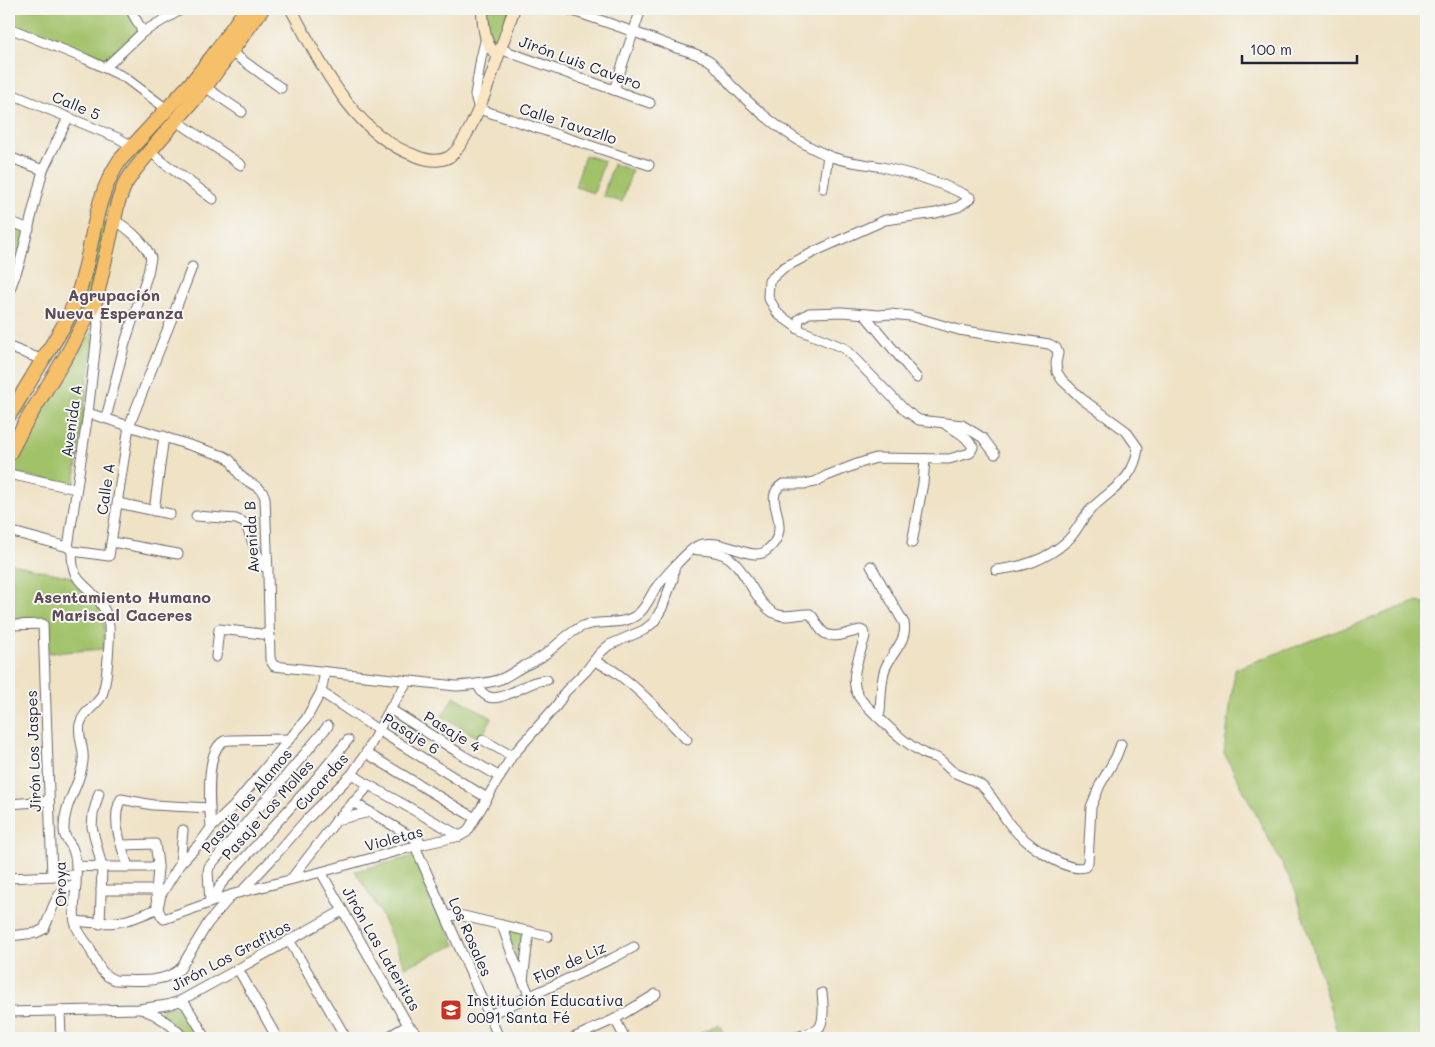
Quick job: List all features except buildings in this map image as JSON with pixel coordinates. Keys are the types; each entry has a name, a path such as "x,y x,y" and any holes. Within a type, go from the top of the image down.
{"main road":[{"path":"24,425 9,416 73,308 87,266 96,218 110,174 132,146 168,110 212,57 246,9"},
{"path":"10,448 70,348 96,299 118,202 125,184 150,151 205,87 262,9"},
{"path":"291,9 332,82 363,120 395,146 425,160 437,161 449,157 466,135 479,109 514,9"},
{"path":"482,9 489,47 499,52"},
{"path":"96,218 114,220"}],"street":[{"path":"130,9 143,32"},
{"path":"105,68 143,32 182,9"},
{"path":"567,9 577,10 634,31 710,62 733,87 776,125 802,143 828,156 860,164 881,166 921,177 972,198 958,207 943,211 885,220 818,250 783,268 769,282 768,297 778,314 802,332 844,348 906,411 919,420 962,426 983,438 995,454"},
{"path":"614,90 641,9"},
{"path":"9,28 105,68 131,82 168,110"},
{"path":"479,109 476,95 486,37"},
{"path":"231,52 281,88"},
{"name":"Jirón Luis Cavero","path":"499,52 650,103"},
{"path":"205,87 242,112"},
{"name":"Calle 5","path":"9,92 118,138 132,146"},
{"name":"Calle Tavazllo","path":"479,109 649,165"},
{"path":"10,286 20,262 43,170 68,118"},
{"path":"177,121 241,165"},
{"path":"150,151 213,199"},
{"path":"824,188 828,156"},
{"path":"9,157 43,170"},
{"path":"106,418 125,343 148,273 151,258 140,242 124,226 114,220"},
{"path":"9,221 29,229"},
{"name":"Calle A","path":"70,549 110,556 129,426 192,267"},
{"name":"Avenida A","path":"70,549 76,489 88,412 98,326 96,299"},
{"path":"798,328 799,319 809,313 890,314 910,316 959,330 1049,344 1056,348 1058,353 1056,372 1062,380 1082,399 1126,431 1138,448 1137,461 1129,474 1114,490 1091,508 1067,541 1043,558 1016,568 996,570"},
{"path":"864,314 917,378"},
{"path":"9,347 43,360"},
{"name":"Avenida B","path":"88,412 227,457 241,476 261,489 265,498 270,659 274,666 325,672"},
{"path":"158,908 161,895 180,864 211,828 233,807 306,719 321,692 325,672 447,685 477,684 501,679 542,657 581,627 592,623 620,622 639,614 656,588 692,549 703,544 716,543 752,554 763,553 773,544 779,534 780,524 774,498 776,490 783,484 809,484 876,458 949,459 972,452 973,447 968,440 944,423"},
{"path":"154,511 164,436"},
{"path":"912,543 923,483 925,459"},
{"path":"9,474 76,489"},
{"path":"118,503 170,514"},
{"path":"196,516 236,519 245,523 262,566 268,568"},
{"path":"9,531 70,549"},
{"path":"112,542 178,554"},
{"name":"Oroya","path":"70,549 74,573 100,602 109,627 106,682 101,698 82,718 80,732 84,749 84,761 78,781 68,803 65,819 64,830 66,838 74,853 76,875 75,921 78,930 89,946 99,967 109,977 115,980 156,980 180,969 208,923 238,892"},
{"path":"692,549 717,552 731,559 766,607 776,615 784,617 810,614 814,617 822,632 828,636 863,631 865,636 854,675 854,685 859,698 889,729 912,747 938,758 947,768 983,787 1011,827 1056,862 1079,869 1085,867 1088,862 1092,807 1095,795 1121,744"},
{"path":"871,566 904,623 905,629 903,639 884,670 880,712 877,716"},
{"path":"352,774 460,836 467,832 512,756 557,705 565,692 609,645 644,630 654,622 662,608 673,580 674,569"},
{"name":"Jirón Los Jaspes","path":"9,625 43,624 52,876"},
{"path":"216,657 219,629 270,634"},
{"path":"594,661 617,672 629,682 687,740"},
{"path":"477,684 486,696 496,699 538,681 547,680"},
{"name":"Cucardas","path":"238,892 272,859 306,820 352,774 408,681"},
{"name":"Pasaje 6","path":"321,692 487,798"},
{"name":"Pasaje 4","path":"390,709 500,777"},
{"name":"Pasaje los Alamos","path":"212,901 209,867 328,726"},
{"path":"211,828 211,760 223,742 232,740 289,739"},
{"name":"Pasaje Los Molles","path":"212,901 221,884 310,786 348,740"},
{"path":"483,740 512,756"},
{"path":"366,753 475,818"},
{"path":"291,879 336,820 364,790"},
{"path":"99,793 93,814 92,826 102,867 100,924"},
{"path":"128,868 117,819 117,807 121,799 153,805 210,808"},
{"path":"9,804 49,801"},
{"path":"353,802 420,845"},
{"path":"336,820 370,812"},
{"path":"180,864 183,830"},
{"name":"Violetas","path":"158,908 163,919 238,892 460,836"},
{"path":"122,845 155,844 158,867 156,890 158,908"},
{"name":"Los Rosales","path":"420,845 446,916 499,1038"},
{"path":"9,878 76,875 102,867 158,867"},
{"name":"Jirón Las Lateritas","path":"321,872 408,1025 418,1038"},
{"path":"9,936 36,933 44,929 59,893 69,885 76,875"},
{"path":"102,890 156,890"},
{"path":"75,921 100,924 123,922 158,908"},
{"name":"Jirón Los Grafitos","path":"9,1012 139,1009 180,1001 342,910"},
{"path":"446,916 459,915 548,936"},
{"path":"502,925 530,997"},
{"path":"523,981 529,932"},
{"path":"289,940 346,1038"},
{"name":"Flor de Liz","path":"490,1015 634,947"},
{"path":"238,969 278,1038"},
{"path":"794,1038 819,1028 823,1014 822,993"},
{"path":"574,1038 615,1020 656,994"},
{"path":"180,1001 186,1005 206,1038"},
{"path":"139,1009 153,1013 164,1020 184,1038"},
{"path":"60,1010 61,1038"},
{"path":"615,1020 625,1038"},
{"path":"386,1038 408,1025"}],"green space":[{"path":"9,9 126,9 139,31 102,61 9,23"},
{"path":"249,9 257,9 111,214 107,217 102,215 111,179"},
{"path":"486,9 510,9 502,34 498,38 489,35"},
{"path":"585,155 604,161 594,193 575,187"},
{"path":"613,164 632,170 622,202 603,196"},
{"path":"100,222 108,224 87,309 22,416 19,416 17,414 54,348"},
{"path":"9,224 27,231 13,281 9,279"},
{"path":"95,327 74,486 9,471 9,466"},
{"path":"9,563 71,577 99,607 104,620 104,649 49,653 46,620 9,621"},
{"path":"1415,602 1426,603 1426,1038 1339,1038 1295,889 1224,753 1235,669"},
{"path":"454,696 492,718 480,739 442,716"},
{"path":"415,856 455,945 405,967 379,910 355,871"},
{"path":"505,928 527,933 522,970"},
{"path":"181,1006 203,1038 188,1038 159,1013 160,1010"},
{"path":"719,1024 726,1038 702,1038 700,1033"}],"place":[{"name":"Institución Educativa 0091 Santa Fé","path":"451,1010"}],"district":[{"name":"Agrupación Nueva Esperanza","path":"114,304"},
{"name":"Asentamiento Humano Mariscal Caceres","path":"122,606"}]}
